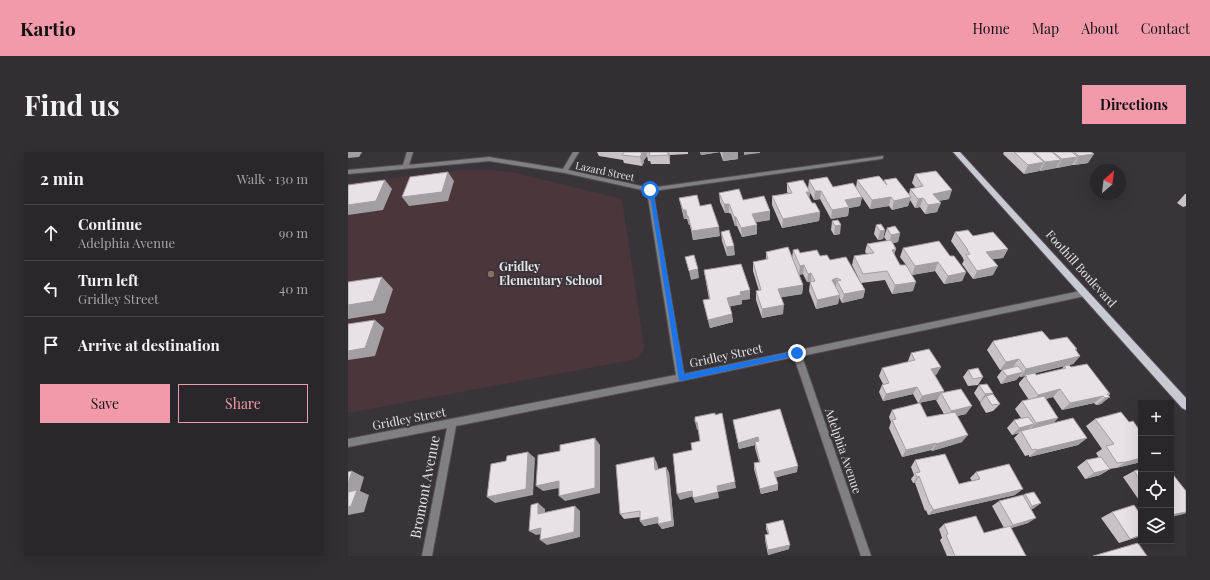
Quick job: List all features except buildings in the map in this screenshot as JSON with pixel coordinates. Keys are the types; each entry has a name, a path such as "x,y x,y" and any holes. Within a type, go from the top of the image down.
{"main road":[{"name":"Foothill Boulevard","path":"956,152 1186,405"}],"street":[{"path":"406,166 410,152"},
{"path":"564,172 576,152"},
{"name":"Lazard Street","path":"348,172 489,158 650,190 881,157"},
{"path":"650,190 681,378"},
{"name":"Gridley Street","path":"348,443 681,378 1085,293"},
{"name":"Adelphia Avenue","path":"797,353 866,556"},
{"name":"Bromont Avenue","path":"427,556 452,422"}],"shaded area":[{"name":"Gridley Elementary School","path":"461,170 490,170 516,173 622,199 644,346 643,351 636,359 632,360 348,413 348,183"}],"place":[{"name":"Gridley Elementary School","path":"491,274"}],"route":[{"path":"650,190 681,378 797,353"}]}
